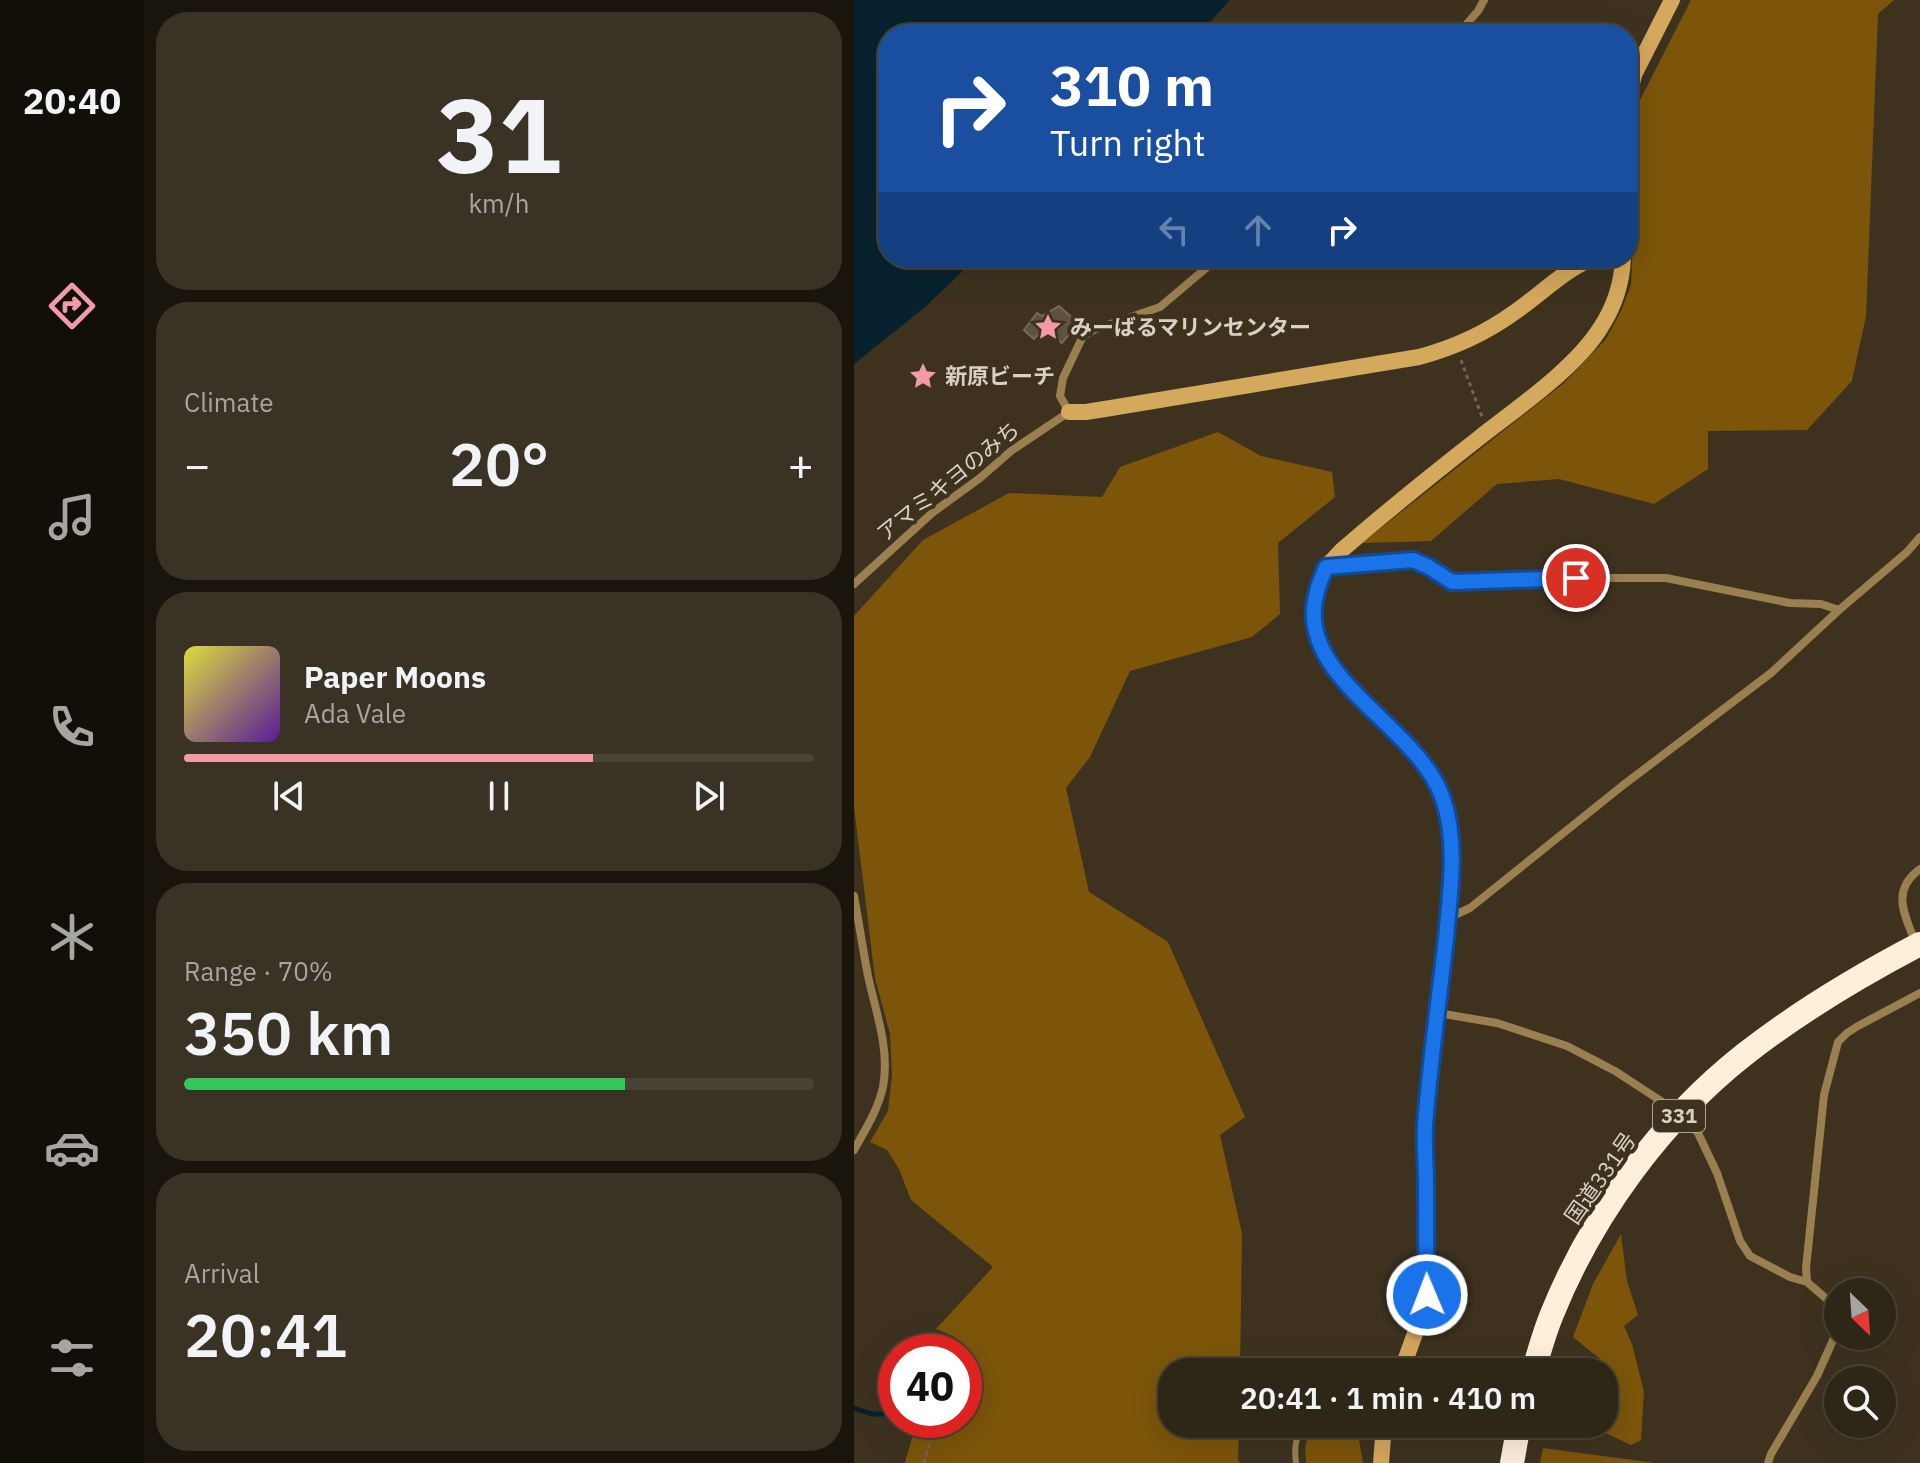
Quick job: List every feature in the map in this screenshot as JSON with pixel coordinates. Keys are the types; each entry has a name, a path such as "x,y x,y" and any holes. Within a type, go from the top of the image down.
{"highway":[{"name":"国道331号","path":"1538,1358 1552,1314 1584,1246 1627,1177 1681,1114 1723,1073 1777,1030 1854,979 1919,947"},
{"path":"1512,1463 1516,1438"}],"street":[{"path":"1467,24 1484,0"},
{"path":"1638,67 1672,0"},
{"path":"1206,268 1160,307 1083,336 1063,378 1060,396 1069,412 1086,412 1419,357 1455,345 1489,328 1576,268"},
{"path":"1406,1358 1427,1295 1425,1128 1451,886 1451,833 1436,780 1416,753 1327,659 1316,633 1316,590 1326,567 1342,550 1525,402 1580,353 1600,328 1611,306 1622,268"},
{"name":"アマミキヨのみち","path":"854,584 932,513 1011,451 1069,412"},
{"path":"1448,918 1470,908 1622,786 1771,673 1920,537"},
{"path":"1326,567 1413,560 1452,582 1666,578 1790,603 1821,604 1839,610"},
{"path":"1919,947 1902,902 1901,891 1906,881 1920,869"},
{"path":"854,896 868,977 881,1025 884,1073 878,1104 854,1150"},
{"path":"1807,1282 1824,1095 1838,1042 1847,1033 1920,993"},
{"path":"1437,1013 1497,1023 1567,1046 1615,1071 1681,1114 1698,1133 1717,1173 1740,1241 1750,1256 1790,1277 1807,1282 1829,1301 1835,1310 1838,1329 1817,1376 1768,1463"},
{"path":"1381,1463 1383,1438"}],"lane":[{"path":"1296,1438 1296,1463"}],"path":[{"path":"1455,345 1483,421"},
{"path":"924,1463 931,1438"}],"shaded area":[{"path":"1691,0 1894,0 1878,14 1866,316 1852,381 1807,430 1708,431 1708,469 1654,504 1559,479 1497,484 1431,541 1362,543 1564,383 1606,339 1631,285 1632,268 1638,268 1638,104"},
{"path":"1218,432 1261,456 1332,472 1335,497 1278,543 1280,614 1252,637 1130,671 1090,757 1066,788 1089,892 1168,942 1245,1117 1220,1135 1242,1234 1240,1358 1158,1358 1158,1438 1239,1438 1238,1461 1242,1463 905,1463 912,1438 982,1438 982,1334 948,1334 936,1329 993,1267 911,1200 899,1169 887,1150 870,1142 888,1111 892,1076 890,1034 875,978 854,807 854,616 923,540 1009,493 1102,497 1120,467"},
{"path":"1621,1234 1627,1281 1638,1315 1624,1326 1632,1344 1644,1392 1641,1440 1631,1445 1616,1438 1618,1358 1599,1358 1573,1337 1593,1284"},
{"path":"1307,1438 1359,1438 1363,1463 1306,1463"},
{"path":"1543,1448 1648,1462 1655,1463 1540,1463"}],"water":[{"path":"854,0 1230,0 1208,24 878,24 878,268 966,268 924,308 854,364"}],"building":[{"path":"1059,306 1078,323 1062,343 1040,332 1034,339 1024,330 1037,313 1042,316"}],"waterway":[{"path":"854,1408 878,1414"}],"place":[{"name":"みーばるマリンセンター","path":"1048,327"},
{"name":"新原ビーチ","path":"923,376"}],"route":[{"path":"1427,1295 1425,1128 1451,886 1451,833 1436,780 1416,753 1327,659 1316,633 1316,590 1326,567 1413,560 1452,582 1576,578"}]}
